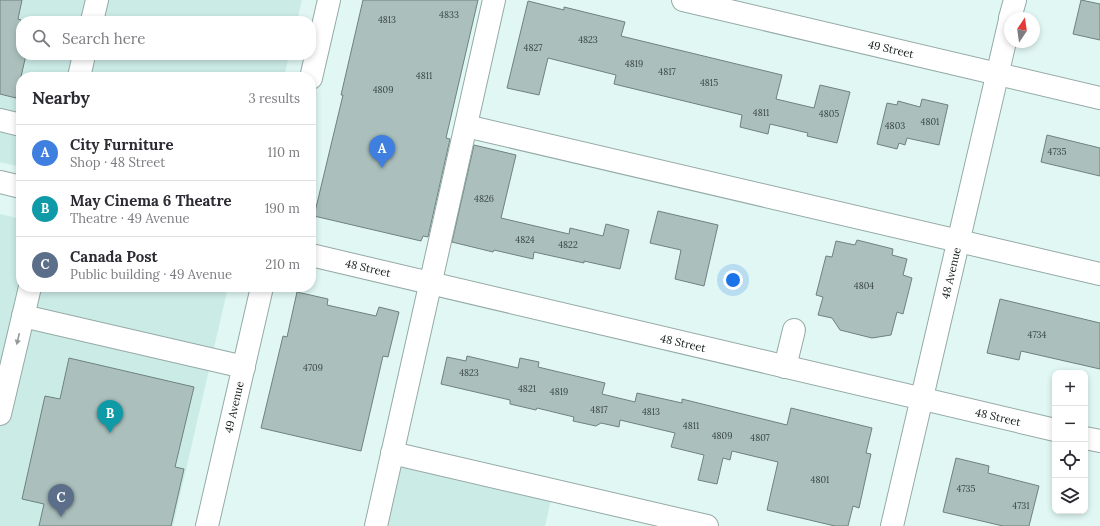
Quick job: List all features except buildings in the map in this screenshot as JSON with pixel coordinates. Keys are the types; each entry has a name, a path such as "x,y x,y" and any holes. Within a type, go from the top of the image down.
{"street":[{"path":"93,16 97,0"},
{"path":"316,36 329,0"},
{"path":"376,526 494,0"},
{"name":"49 Street","path":"683,0 1100,98"},
{"name":"48 Avenue","path":"1012,12 1015,0"},
{"name":"48 Avenue","path":"892,526 1004,44"},
{"path":"80,72 83,60"},
{"path":"312,72 313,60"},
{"path":"0,120 16,124"},
{"path":"466,126 1100,274"},
{"path":"0,182 16,186"},
{"name":"48 Street","path":"316,256 1052,429"},
{"path":"0,414 29,292"},
{"name":"49 Avenue","path":"206,526 261,292"},
{"path":"23,316 244,367"},
{"path":"785,367 794,330"},
{"path":"1088,439 1100,441"},
{"path":"392,453 707,526"}],"shaded area":[{"path":"0,0 302,0 298,16 16,16 16,60 288,60 285,72 16,72 16,166 0,162"},
{"path":"0,214 16,218 16,292 227,292 173,526 0,526"},
{"path":"400,461 552,495 545,526 384,526"}],"place":[{"name":"City Furniture","path":"382,168"},
{"name":"May Cinema 6 Theatre","path":"110,433"},
{"name":"Canada Post","path":"61,517"}]}
